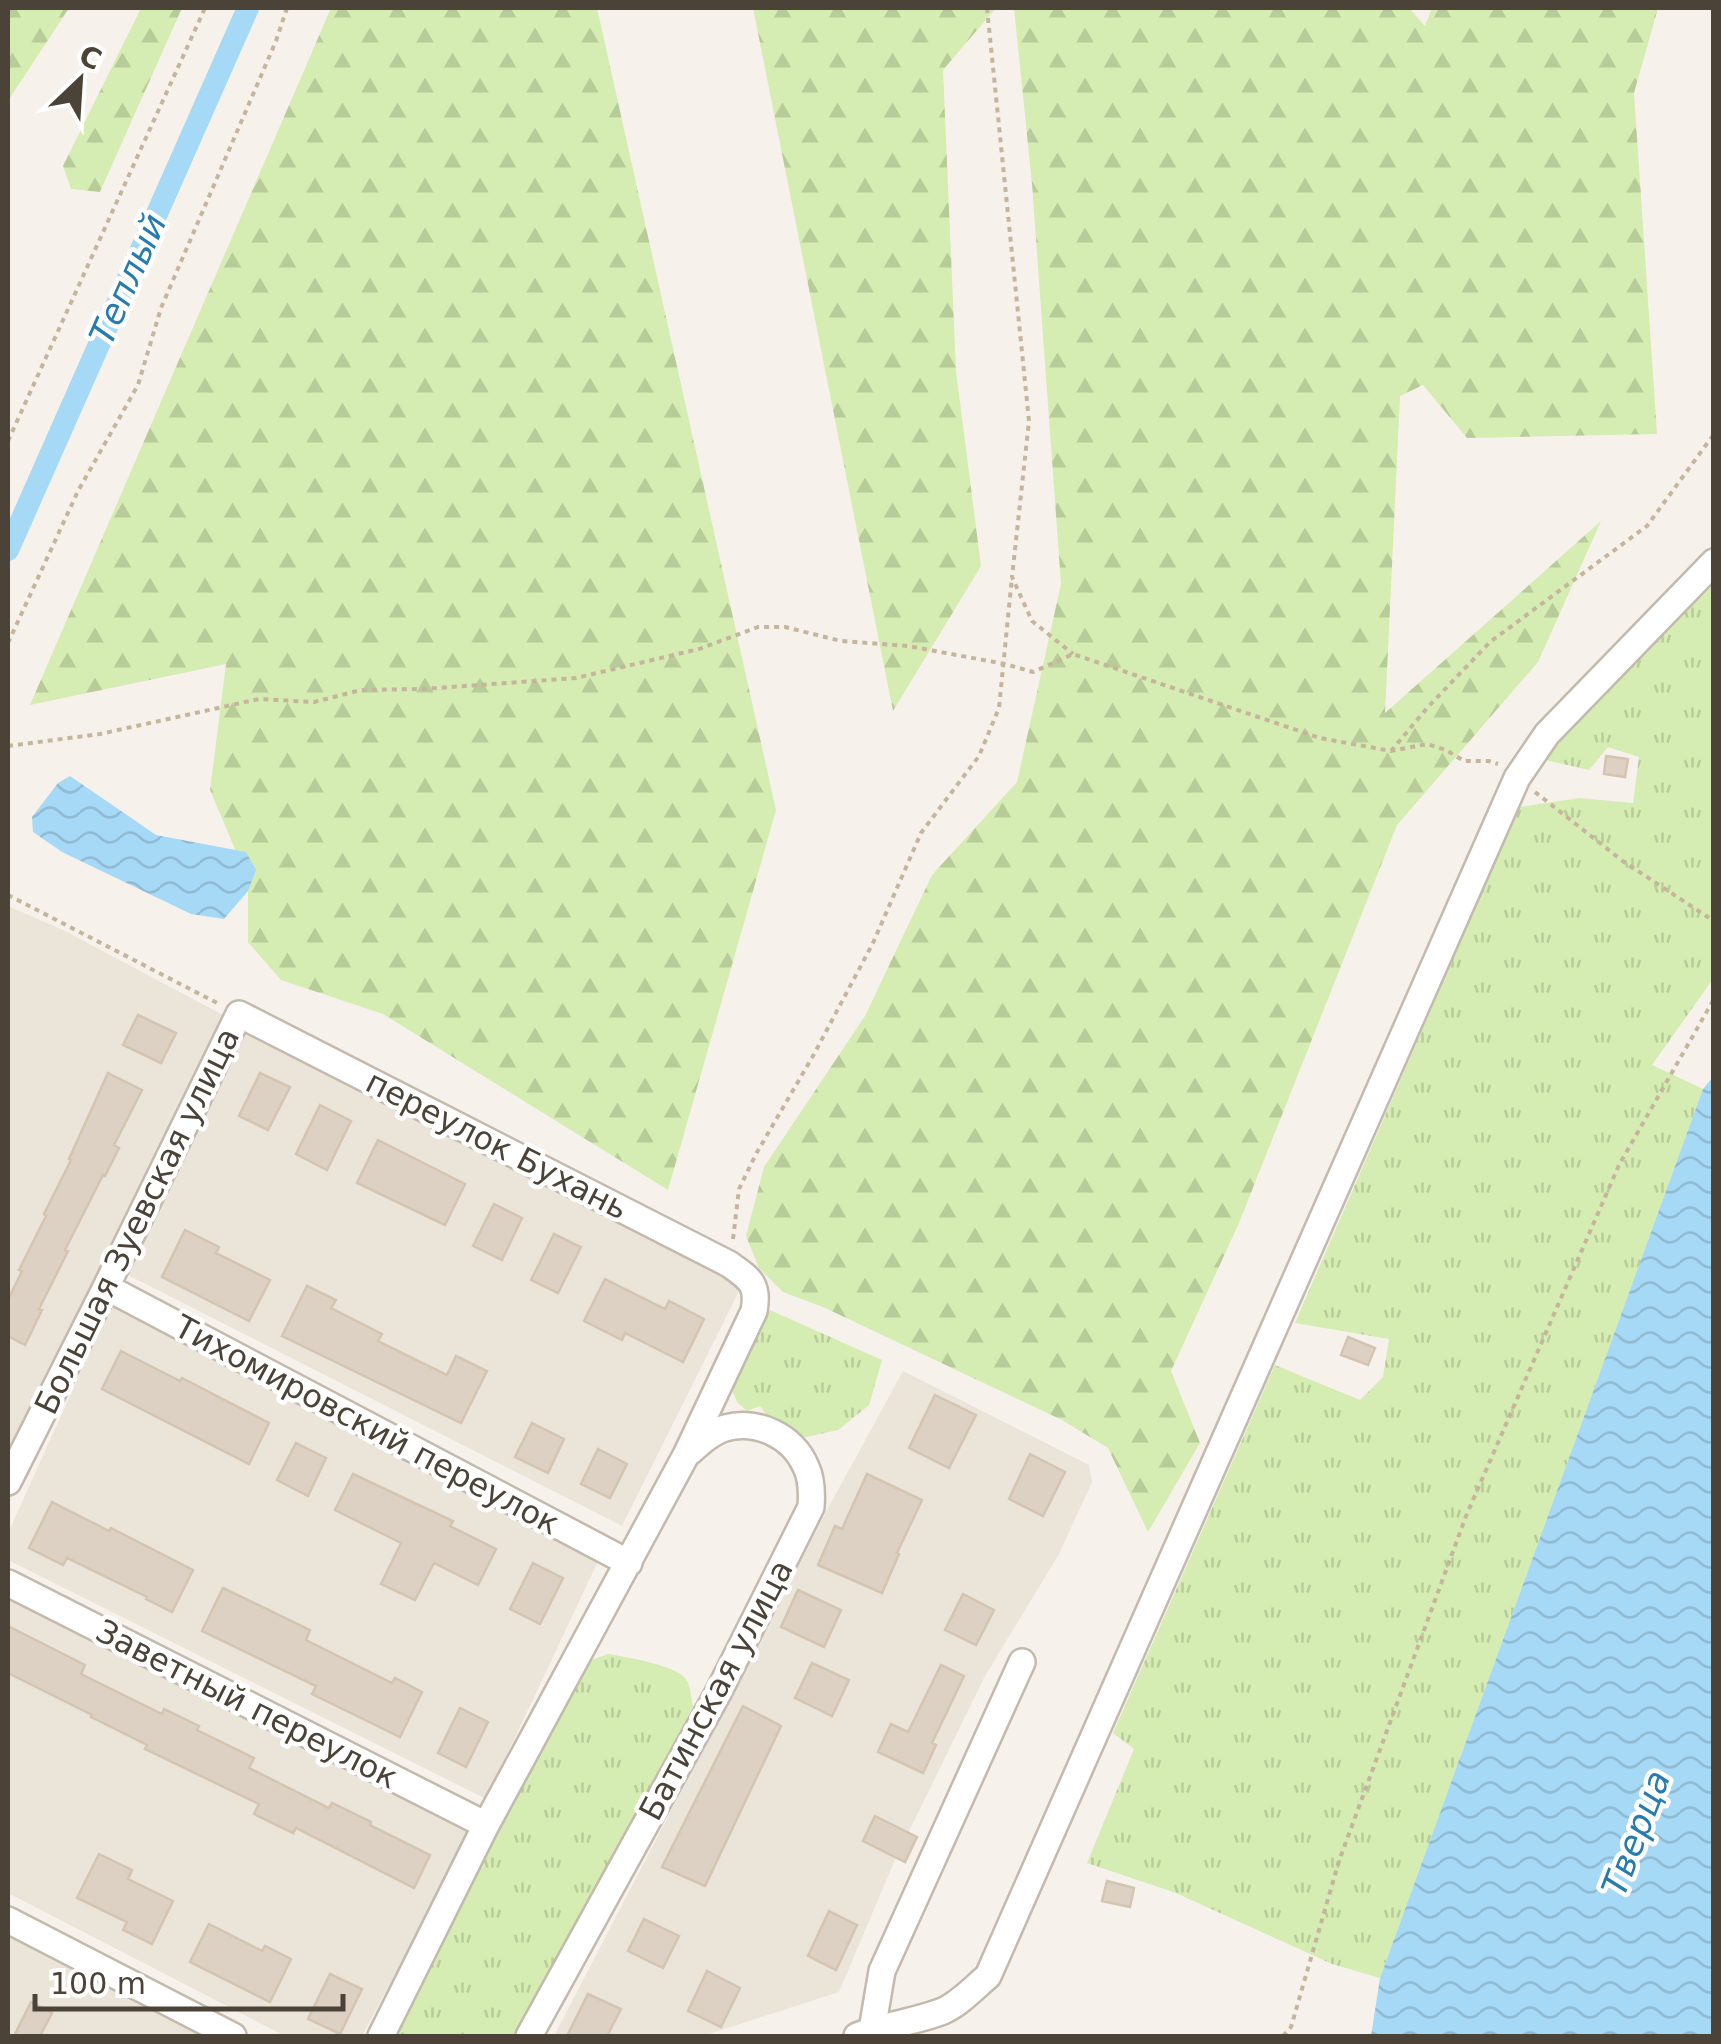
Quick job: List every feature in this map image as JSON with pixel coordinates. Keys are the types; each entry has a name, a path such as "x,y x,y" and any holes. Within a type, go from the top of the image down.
{"street":[{"path":"1022,1662 882,1971 864,2033 948,2010 988,1976 1520,775 1547,734 1714,562"},
{"name":"переулок Бухань","path":"239,1014 729,1264 752,1280"},
{"name":"Большая Зуевская улица","path":"8,1482 239,1014"},
{"name":"Батинская улица","path":"381,2036 486,1826 686,1455 754,1311 757,1297 752,1280"},
{"name":"Тихомировский переулок","path":"106,1287 629,1563"},
{"name":"Батинская улица","path":"529,2036 718,1693 811,1507 812,1486 806,1466 795,1449 760,1428 740,1425 721,1429 686,1455"},
{"name":"Заветный переулок","path":"8,1583 486,1826"},
{"path":"8,1920 233,2036"}],"path":[{"path":"8,441 205,8"},
{"path":"8,643 78,490 138,385 160,308 276,41 286,8"},
{"path":"729,1264 740,1189 756,1154 873,943 921,832 978,756 999,708 1029,421 987,8"},
{"path":"1391,750 1490,642 1647,526 1714,434"},
{"path":"1012,578 1032,621 1073,654 1320,738 1391,750 1427,744 1464,761 1488,761 1520,775 1624,862 1714,921"},
{"path":"8,746 100,734 259,698 314,702 361,690 576,678 699,650 758,626 784,626 840,641 908,646 1032,672 1073,654"},
{"path":"8,895 239,1014"},
{"path":"1283,2036 1291,2027 1339,1862 1466,1516 1619,1165 1714,999"}],"shaded area":[{"path":"8,906 63,930 227,1017 8,1462"},
{"path":"243,1030 392,1095 749,1271 622,1526 126,1274"},
{"path":"111,1305 601,1555 486,1799 8,1560 8,1533"},
{"path":"903,1371 1089,1465 1092,1482 1059,1554 985,1676 894,1862 839,1992 703,2036 554,2036 826,1512"},
{"path":"8,1594 475,1824 362,2036 285,2036 8,1893"},
{"path":"8,1930 214,2036 8,2036"}],"green space":[{"path":"8,8 69,8 8,101"},
{"path":"141,8 182,8 100,192 71,189 63,166"},
{"path":"331,8 597,8 776,810 668,1190 383,1014 281,980 248,942 248,880 210,790 226,664 30,705"},
{"path":"753,8 996,8 943,70 956,371 981,566 893,711"},
{"path":"1014,8 1409,8 1425,26 1432,8 1658,8 1634,93 1657,434 1467,438 1423,385 1400,396 1385,713 1601,521 1538,662 1397,825 1239,1223 1171,1371 1200,1443 1148,1532 1108,1448 1062,1420 823,1307 783,1292 759,1268 746,1236 764,1167 865,1016 932,875 1017,782 1061,584 1032,184"},
{"path":"1713,582 1713,979 1652,1065 1703,1089 1380,1978 1332,1964 1176,1893 1087,1863 1134,1749 1113,1733 1275,1365 1360,1400 1383,1377 1389,1339 1295,1323 1519,807 1580,798 1633,803 1639,757 1608,747 1589,770 1541,759"},
{"path":"770,1310 882,1360 869,1405 838,1430 806,1437 770,1420 760,1406 747,1411 737,1402 731,1387"},
{"path":"608,1654 674,1670 688,1684 693,1706 523,2036 391,2036 580,1664"}],"water":[{"path":"70,776 156,835 246,852 256,870 248,891 224,919 191,914 62,852 33,832 32,817 58,783"},
{"name":"Тверца","path":"1713,1077 1712,2036 1371,2036 1380,1978 1703,1089"}],"building":[{"path":"1606,756 1628,759 1625,777 1604,774"},
{"path":"138,1015 176,1033 161,1063 123,1045"},
{"path":"108,1073 142,1090 114,1145 119,1148 65,1250 68,1251 25,1345 8,1336 8,1300"},
{"path":"260,1073 290,1087 268,1130 239,1116"},
{"path":"320,1105 351,1121 327,1170 296,1154"},
{"path":"378,1140 465,1184 445,1225 357,1183"},
{"path":"494,1204 522,1218 502,1260 473,1246"},
{"path":"185,1230 219,1247 216,1253 270,1280 249,1321 162,1277"},
{"path":"554,1234 581,1247 558,1293 531,1280"},
{"path":"605,1279 665,1309 669,1301 704,1319 683,1362 625,1333 622,1340 584,1321"},
{"path":"307,1286 336,1300 331,1308 382,1334 378,1341 447,1375 456,1356 487,1371 461,1423 282,1336"},
{"path":"1348,1337 1375,1348 1368,1365 1341,1355"},
{"path":"121,1351 269,1423 249,1464 102,1389"},
{"path":"935,1395 976,1415 949,1468 909,1448"},
{"path":"532,1423 564,1439 548,1473 515,1457"},
{"path":"296,1443 326,1458 308,1496 277,1480"},
{"path":"598,1449 627,1464 610,1498 581,1484"},
{"path":"1030,1454 1065,1472 1043,1516 1009,1499"},
{"path":"353,1474 453,1521 450,1526 496,1549 478,1585 434,1563 415,1600 381,1584 401,1543 335,1510"},
{"path":"867,1474 922,1500 882,1593 818,1565 835,1526 842,1529"},
{"path":"52,1502 193,1570 172,1612 67,1558 63,1565 29,1548"},
{"path":"533,1563 563,1578 540,1624 510,1609"},
{"path":"223,1588 310,1630 306,1640 392,1683 395,1678 422,1692 400,1737 312,1694 316,1686 202,1631"},
{"path":"798,1590 841,1610 824,1647 781,1627"},
{"path":"963,1594 994,1610 976,1645 945,1630"},
{"path":"8,1626 85,1665 81,1674 162,1714 164,1709 254,1758 249,1768 329,1808 332,1803 430,1855 414,1888 296,1828 293,1833 254,1814 259,1804 145,1749 147,1745 8,1673"},
{"path":"812,1663 849,1680 832,1716 795,1698"},
{"path":"941,1665 964,1676 932,1743 936,1745 923,1773 878,1752 891,1724 908,1732"},
{"path":"743,1706 781,1726 705,1886 662,1867"},
{"path":"460,1708 488,1722 466,1767 438,1753"},
{"path":"875,1816 917,1837 905,1862 863,1841"},
{"path":"99,1854 132,1870 128,1879 173,1901 152,1944 123,1930 127,1922 77,1898"},
{"path":"1107,1881 1134,1888 1130,1907 1102,1901"},
{"path":"829,1911 857,1925 836,1970 808,1956"},
{"path":"644,1919 679,1936 663,1968 628,1951"},
{"path":"209,1924 262,1951 265,1946 291,1959 270,2002 190,1962"},
{"path":"707,1971 740,1988 721,2027 688,2011"},
{"path":"330,1974 362,1989 340,2034 308,2019"},
{"path":"588,1994 621,2009 607,2036 567,2036"},
{"path":"31,2002 52,2013 40,2036 14,2036"}],"waterway":[{"name":"Теплый","path":"8,550 248,8"}]}
